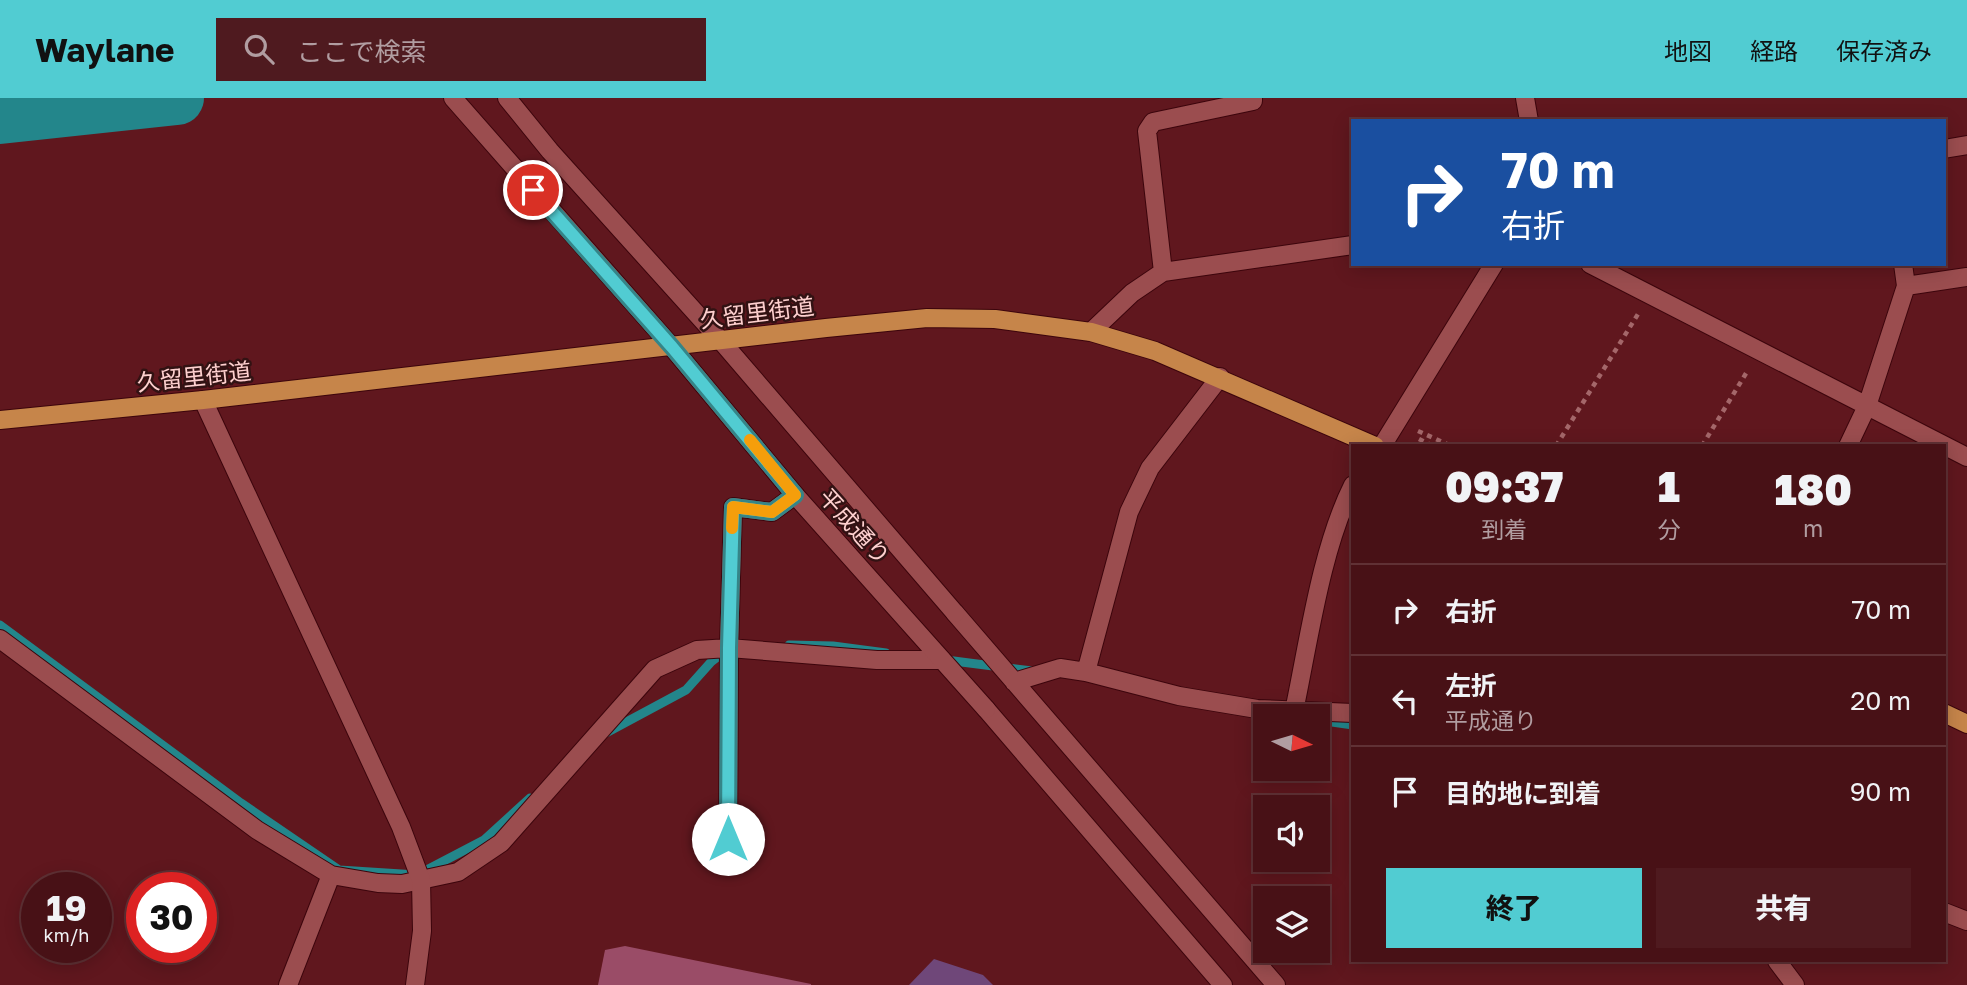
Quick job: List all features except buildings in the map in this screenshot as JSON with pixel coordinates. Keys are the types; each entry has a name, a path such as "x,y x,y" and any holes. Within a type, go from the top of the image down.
{"main road":[{"name":"久留里街道","path":"0,420 203,400 927,318 995,319 1091,332 1155,351 1371,444"},
{"path":"1946,714 1967,724"}],"street":[{"name":"平成通り","path":"453,98 672,347 795,495 986,709 1223,985"},
{"name":"平成通り","path":"507,98 550,151 722,342 1276,985"},
{"path":"1163,272 1147,131 1153,122 1253,101 1254,98"},
{"path":"1525,98 1529,119"},
{"path":"1946,149 1967,145"},
{"path":"1091,332 1132,293 1163,272 1351,245"},
{"path":"1376,444 1493,266"},
{"path":"1594,266 1942,444"},
{"path":"1849,444 1867,406 1906,286 1903,266"},
{"path":"1906,286 1967,276"},
{"path":"1086,672 1129,512 1150,468 1220,377"},
{"path":"203,400 401,827 421,880 422,931 415,985"},
{"path":"1946,446 1967,457"},
{"path":"1296,704 1327,557 1341,508 1351,489"},
{"path":"728,839 733,507 772,512 795,495"},
{"path":"0,639 257,830 331,875 377,883 402,884 458,872 501,843 655,670 697,650 729,648 877,660 942,660"},
{"path":"1014,682 1060,668 1179,696 1253,708"},
{"path":"1330,712 1351,713"},
{"path":"288,985 331,875"},
{"path":"1946,913 1967,921"},
{"path":"1778,962 1795,985"}],"path":[{"path":"1557,444 1649,295"},
{"path":"1703,444 1759,351"},
{"path":"1413,429 1447,444"},
{"path":"1419,439 1429,444"}],"shaded area":[{"path":"934,959 983,975 993,985 909,985"}],"waterway":[{"path":"0,117 177,98"},
{"path":"0,625 241,803 339,870 417,875 484,840 530,798"},
{"path":"789,645 833,646 886,653"},
{"path":"604,734 686,690 711,662 724,652"},
{"path":"946,660 1032,671"},
{"path":"1330,722 1351,725"}],"slow traffic":[{"path":"732,528 733,507 772,512 795,495 750,440"}],"route":[{"path":"533,190 672,347 795,495 772,512 733,507 728,839"}]}
